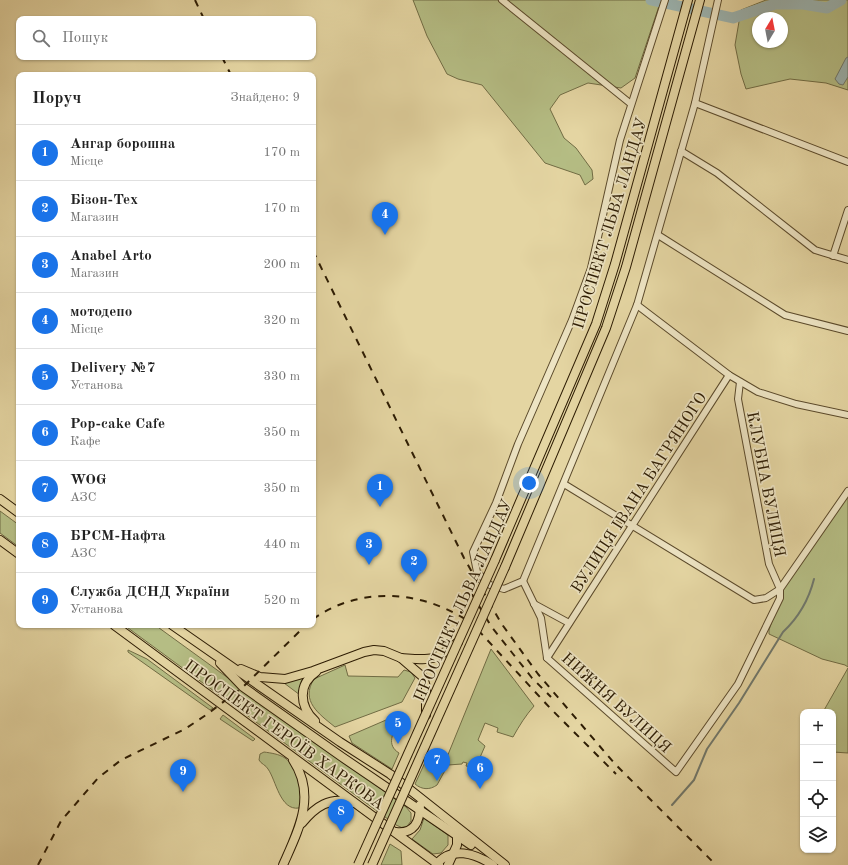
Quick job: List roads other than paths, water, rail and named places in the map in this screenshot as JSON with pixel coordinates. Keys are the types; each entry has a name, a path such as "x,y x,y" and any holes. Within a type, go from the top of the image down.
{"main road":[{"name":"ПРОСПЕКТ ЛЬВА ЛАНДАУ","path":"358,865 523,497 596,324 615,264 688,0"},
{"name":"ПРОСПЕКТ ЛЬВА ЛАНДАУ","path":"372,865 532,507 606,328 626,267 700,0"},
{"path":"0,499 16,511"},
{"path":"0,540 16,552"},
{"name":"ПРОСПЕКТ ГЕРОЇВ ХАРКОВА","path":"118,628 357,805 396,832 437,864"},
{"name":"ПРОСПЕКТ ГЕРОЇВ ХАРКОВА","path":"176,628 340,742 390,774 453,824"},
{"path":"401,658 424,660 438,658 458,642"},
{"path":"210,652 250,674 270,679 290,678 322,668 369,650 384,651 401,658 415,669 424,680 426,714"},
{"path":"210,652 242,687 499,865"},
{"path":"322,668 305,682 302,692 304,706 310,716 340,742"},
{"path":"283,865 301,823 304,802 303,785 297,768 289,755"},
{"path":"396,832 411,830 418,820 420,801 413,792"},
{"path":"301,823 313,810 325,803 339,800 357,805"},
{"path":"410,804 415,810 418,820"},
{"path":"447,865 452,854 456,835 453,824"},
{"path":"453,824 505,865"},
{"path":"437,864 452,854 474,854 493,865"}],"street":[{"path":"502,0 631,104"},
{"path":"665,0 620,140 592,261 580,297 518,444 496,503 473,552 477,572 490,585 504,589 523,581 637,305 695,103 718,0"},
{"path":"695,103 848,162"},
{"path":"681,151 717,173 815,250 848,260"},
{"path":"833,256 848,210"},
{"path":"658,235 785,315 848,331"},
{"path":"637,305 729,375 758,392 796,404 848,415"},
{"name":"ВУЛИЦЯ ІВАНА БАГРЯНОГО","path":"547,658 729,375"},
{"name":"КЛУБНА ВУЛИЦЯ","path":"740,382 738,399 769,564 780,589"},
{"path":"564,484 754,600 766,598 780,589 848,491"},
{"name":"НИЖНЯ ВУЛИЦЯ","path":"523,581 541,618 547,658 676,772 738,684 780,598 780,589"},
{"path":"534,604 569,623"}],"water":[{"path":"848,57 848,77 843,85 839,84 835,79 846,58"}],"waterway":[{"path":"651,0 733,18 775,4 803,4 827,8 841,0"},
{"path":"672,805 694,780 707,749 739,703 783,632 802,608 814,579"}],"railway":[{"path":"195,0 203,16"},
{"path":"224,60 230,72"},
{"path":"316,257 464,558 501,623 538,674 615,764 716,865"},
{"path":"464,581 491,626 532,678 551,697"},
{"path":"316,617 331,608 350,601 370,597 390,596 411,598 431,603 468,621"},
{"path":"38,865 61,821 98,778 121,760 185,729 206,715 243,687 303,628"},
{"path":"478,630 550,708 616,774"}],"place":[{"name":"мотодепо","path":"385,235"},
{"name":"Ангар борошна","path":"380,507"},
{"name":"Anabel Arto","path":"369,565"},
{"name":"Бізон-Тех","path":"414,582"},
{"name":"Delivery №7","path":"398,744"},
{"name":"WOG","path":"437,781"},
{"name":"Pop-cake Cafe","path":"480,789"},
{"name":"Служба ДСНД України","path":"183,792"},
{"name":"БРСМ-Нафта","path":"341,832"}]}
